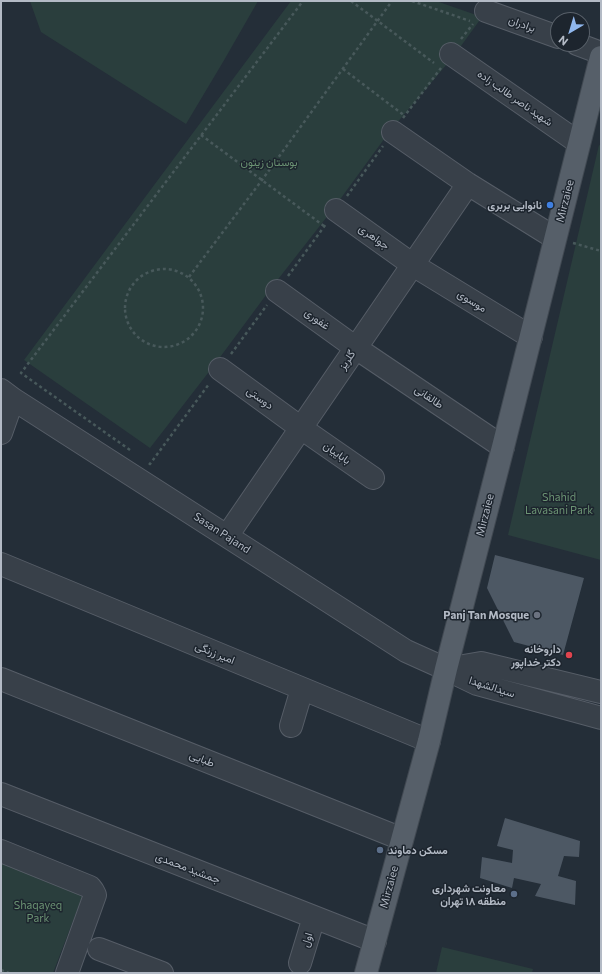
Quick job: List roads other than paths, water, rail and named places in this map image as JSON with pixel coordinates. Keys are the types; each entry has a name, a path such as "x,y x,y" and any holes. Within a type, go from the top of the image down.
{"main road":[{"name":"Mirzaiee","path":"366,973 429,741 446,668 601,57"}],"street":[{"name":"برادران","path":"486,11 550,34"},
{"path":"590,49 601,53"},
{"name":"شهید ناصر طالب زاده","path":"443,59 579,143"},
{"path":"399,124 468,184 555,238"},
{"name":"گلریز","path":"227,536 468,184"},
{"name":"جواهری","path":"330,218 413,264"},
{"name":"موسوی","path":"413,264 531,337"},
{"name":"غفوری","path":"277,290 356,348"},
{"name":"طالقانی","path":"356,348 503,447"},
{"name":"دوستی","path":"220,369 301,428"},
{"path":"1,433 7,394"},
{"name":"Sasan Pajand","path":"7,394 406,651 446,668"},
{"name":"باباییان","path":"301,428 373,478"},
{"name":"امیر زرنگی","path":"1,564 429,741"},
{"name":"سیدالشهدا","path":"446,668 481,663 601,692"},
{"name":"سیدالشهدا","path":"446,668 477,684 601,718"},
{"name":"طبایی","path":"1,679 402,839"},
{"path":"291,726 302,689"},
{"name":"جمشید محمدی","path":"1,794 375,941"},
{"path":"1,850 90,887 93,891 95,895 67,973"},
{"name":"اول","path":"300,963 314,917"},
{"path":"99,949 162,973"}],"place":[{"name":"نانوایی بربری","path":"550,205"},
{"name":"Panj Tan Mosque","path":"537,615"},
{"name":"داروخانه دکتر خداپور","path":"569,655"},
{"name":"مسکن دماوند","path":"380,850"},
{"name":"معاونت شهرداری منطقه ۱۸ تهران","path":"514,894"}],"park label":[{"name":"بوستان زیتون","path":"269,162"},
{"name":"Shahid Lavasani Park","path":"559,503"},
{"name":"Shaqayeq Park","path":"38,911"}]}
